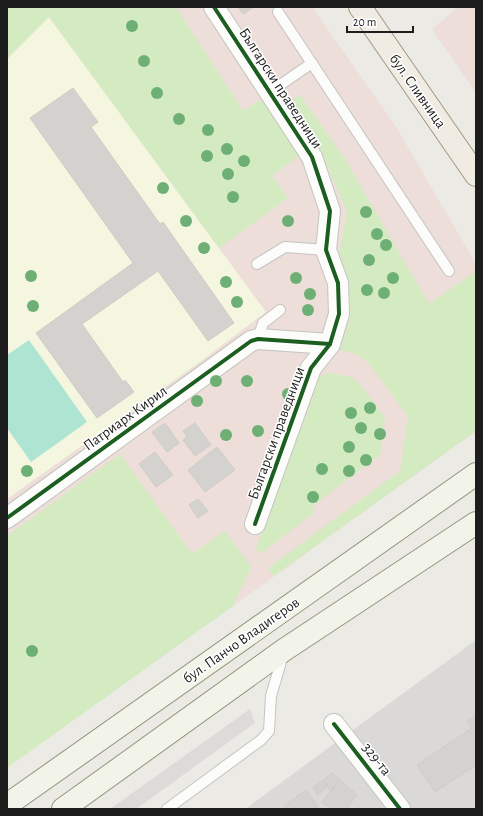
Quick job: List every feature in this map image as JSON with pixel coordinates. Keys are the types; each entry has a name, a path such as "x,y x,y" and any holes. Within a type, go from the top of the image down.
{"main road":[{"name":"бул. Сливница","path":"360,7 476,174"},
{"name":"бул. Панчо Владигеров","path":"7,806 476,474"},
{"path":"63,809 284,650 476,522"}],"street":[{"name":"Български праведници","path":"214,7 312,157 330,211 326,250 338,283 339,314 330,344 311,368 255,524"},
{"path":"258,339 330,344"},
{"name":"Патриарх Кирил","path":"7,518 251,341 258,339"},
{"name":"329-та","path":"334,724 400,809"}],"lane":[{"path":"278,12 449,271"},
{"path":"270,92 312,63"},
{"path":"257,264 285,247 326,250"},
{"path":"258,339 263,323 280,310"},
{"path":"167,809 261,740 268,731 271,696 284,650"}],"shaded area":[{"path":"7,7 312,7 395,125 476,264 476,431 233,606 7,765"},
{"path":"459,7 476,7 476,93 432,29"},
{"path":"49,17 266,312 200,362 7,499 7,59"},
{"path":"476,640 476,809 245,809"},
{"path":"250,709 255,723 136,809 110,809"}],"green space":[{"path":"7,7 176,7 243,111 263,98 300,155 272,176 288,198 219,248 49,17 7,59"},
{"path":"300,95 345,159 429,304 476,271 476,431 274,576 268,568 400,471 408,416 369,364 359,355 340,350 350,318 349,282 339,253 347,212 321,151 289,102"},
{"path":"29,340 87,422 31,462 7,428 7,355"},
{"path":"330,373 351,377 359,383 385,418 380,455 311,507 315,512 260,554 256,548 297,429 301,430 319,377"},
{"path":"120,454 192,554 225,531 251,567 233,606 7,768 7,536"}],"building":[{"path":"238,7 254,7 243,14"},
{"path":"73,88 98,122 91,127 160,224 163,222 234,323 208,341 158,271 82,324 123,382 125,380 134,392 97,418 36,333 133,263 30,118"},
{"path":"165,423 179,443 167,452 152,432"},
{"path":"195,423 211,445 195,456 183,440 187,437 183,431"},
{"path":"217,447 235,470 205,492 188,470"},
{"path":"155,452 173,475 156,487 139,464"},
{"path":"198,499 208,511 198,518 189,505"},
{"path":"476,715 476,765 435,792 417,765 472,728 467,721"},
{"path":"332,773 340,780 331,791 322,781"},
{"path":"340,780 357,795 346,809 343,809 339,805 335,809 331,809 322,802"},
{"path":"322,781 327,786 318,795 313,788"},
{"path":"306,790 319,809 287,809 284,806"}],"cycle path":[{"path":"214,7 312,157 330,211 326,250 338,283 339,314 330,344 311,368 255,524"},
{"path":"7,518 251,341 258,339 330,344"},
{"path":"334,724 400,809"}]}
